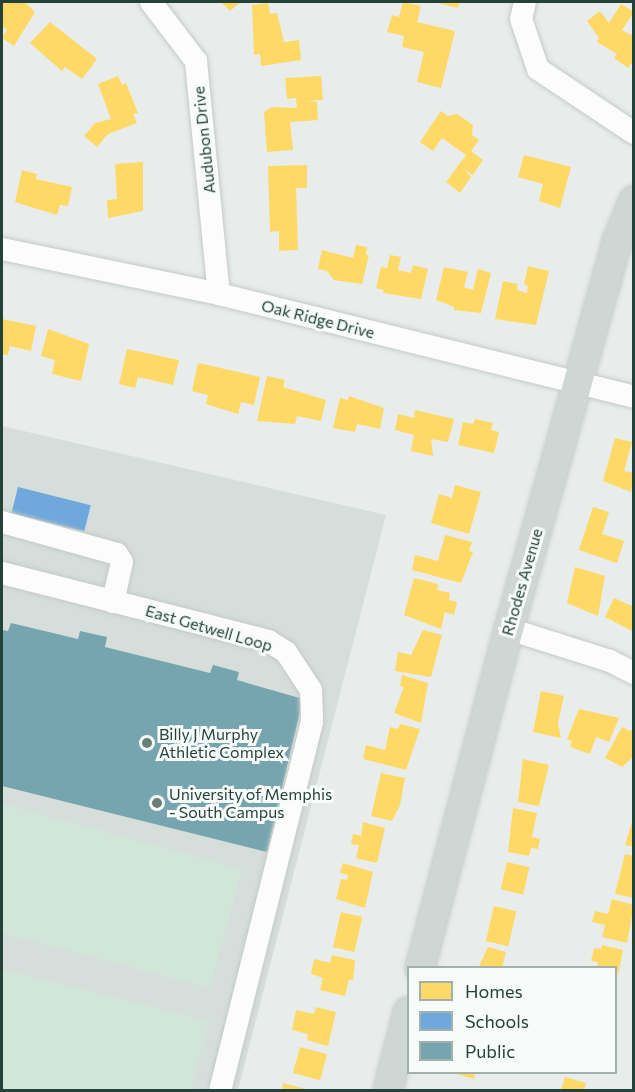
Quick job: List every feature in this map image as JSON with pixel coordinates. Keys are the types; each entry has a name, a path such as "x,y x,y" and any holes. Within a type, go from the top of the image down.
{"main road":[{"name":"Rhodes Avenue","path":"421,966 509,629 617,241 633,200"},
{"path":"388,1090 407,1016"}],"street":[{"name":"Audubon Drive","path":"151,2 196,61 219,294"},
{"path":"525,2 521,19 538,69 633,133"},
{"name":"Oak Ridge Drive","path":"2,249 219,294 633,397"},
{"path":"2,522 117,554 122,562 113,602"},
{"name":"East Getwell Loop","path":"2,573 268,641 286,652 311,690 312,722 220,1090"},
{"path":"509,629 610,661 633,673"}],"shaded area":[{"name":"University of Memphis - South Campus","path":"2,426 386,515 238,1090 2,1090"}],"green space":[{"path":"2,804 242,869 210,988 2,933"},
{"path":"2,969 209,1021 191,1090 2,1090"}],"building: Homes":[{"path":"2,2 25,2 35,12 14,46 2,38 7,30 2,26"},
{"path":"221,2 241,2 230,11"},
{"path":"403,2 421,6 417,22 455,31 441,88 417,82 424,52 402,47 404,36 387,32 392,15 399,17"},
{"path":"434,2 460,2 458,8"},
{"path":"268,3 270,14 277,13 284,42 299,40 301,60 261,66 260,54 254,55 252,5"},
{"path":"621,4 634,12 622,30 631,35 634,31 634,60 628,68 614,58 617,54 597,42 599,38 587,21 600,11 609,23"},
{"path":"50,22 97,59 82,79 65,67 62,71 30,43"},
{"path":"118,76 122,85 126,83 138,113 133,114 137,123 108,134 97,147 84,136 95,123 111,119 98,84"},
{"path":"321,76 323,100 307,101 317,102 318,120 290,122 293,150 267,152 264,112 272,107 297,108 296,98 287,99 285,78"},
{"path":"441,111 448,116 457,114 473,125 472,135 479,140 471,151 483,160 473,175 465,170 471,177 460,193 446,182 466,155 442,138 433,151 420,142"},
{"path":"524,155 571,167 560,208 539,201 543,184 518,177"},
{"path":"143,162 143,211 108,218 107,200 117,199 115,164"},
{"path":"307,165 307,188 296,188 298,250 279,251 279,231 270,232 268,166"},
{"path":"22,170 37,174 36,179 72,187 68,206 60,205 57,215 15,202"},
{"path":"356,245 367,247 366,255 369,255 362,284 334,280 327,271 318,269 322,250 353,258"},
{"path":"390,255 401,257 398,270 411,273 413,265 428,269 421,299 383,293 384,290 376,288 381,267 387,268"},
{"path":"528,266 549,271 536,325 495,319 503,281 518,284 517,290 527,293 528,286 524,284"},
{"path":"444,267 468,272 464,287 473,290 478,269 491,273 481,313 454,310 454,307 436,300"},
{"path":"2,319 36,326 31,351 10,346 8,355 2,354"},
{"path":"48,329 89,344 81,381 52,374 55,360 41,356"},
{"path":"127,349 179,360 173,385 138,377 135,388 119,384"},
{"path":"198,363 260,377 254,405 241,402 238,414 206,404 208,395 192,391"},
{"path":"267,376 285,380 283,387 326,400 321,421 297,416 295,424 257,421"},
{"path":"349,396 384,408 380,429 357,424 355,432 333,428 340,398 348,400"},
{"path":"415,410 454,419 448,442 431,439 433,456 411,451 414,435 395,430 398,414 414,418"},
{"path":"475,419 493,423 491,430 499,432 494,453 458,445 463,422 473,424"},
{"path":"615,438 632,442 624,471 634,473 631,492 603,481"},
{"path":"455,485 481,492 469,534 431,523 439,494 452,498"},
{"path":"593,507 609,512 602,534 624,541 617,563 579,550"},
{"path":"445,535 472,542 469,551 473,552 461,583 412,570 415,555 438,561"},
{"path":"575,567 605,576 598,616 567,603"},
{"path":"414,578 438,584 437,590 450,593 449,600 457,602 454,615 445,612 441,629 404,615"},
{"path":"614,598 634,607 632,631 605,617"},
{"path":"423,630 442,635 431,677 395,671 398,652 411,655"},
{"path":"402,675 428,683 421,723 394,713 404,687 400,686"},
{"path":"541,691 564,696 558,723 561,738 533,732"},
{"path":"579,709 619,718 609,742 596,737 590,754 570,747 572,741 567,739"},
{"path":"400,724 420,729 406,770 363,759 366,745 385,750 390,727 398,729"},
{"path":"622,727 630,731 634,728 634,756 622,767 605,758"},
{"path":"523,759 549,765 539,806 518,802"},
{"path":"381,773 405,778 400,805 392,821 371,816"},
{"path":"513,808 537,813 532,837 540,839 538,849 531,848 529,856 508,852"},
{"path":"634,819 634,847 625,845"},
{"path":"363,822 385,828 377,863 356,858 359,845 351,844 353,834 361,836"},
{"path":"625,854 634,856 634,898 615,894"},
{"path":"507,862 529,867 523,894 501,889"},
{"path":"343,863 373,872 365,908 336,899 341,879 347,880 348,875 340,873"},
{"path":"612,899 634,905 627,943 602,937 605,925 592,922 595,911 608,914"},
{"path":"494,906 516,911 508,946 486,941"},
{"path":"341,912 362,917 354,952 333,947"},
{"path":"602,945 623,950 618,976 617,966 597,966 598,962 591,961 594,948 601,949"},
{"path":"488,947 506,952 502,966 479,966"},
{"path":"332,955 355,960 353,980 349,979 345,996 320,990 323,978 311,974 314,959 330,963"},
{"path":"316,1007 336,1012 328,1046 307,1040 308,1034 292,1030 296,1010 314,1014"},
{"path":"300,1047 327,1054 320,1080 293,1073"},
{"path":"457,1074 475,1074 474,1079"},
{"path":"565,1077 586,1083 584,1090 561,1090"},
{"path":"283,1083 309,1090 282,1090"}],"building: Schools":[{"path":"18,487 91,505 84,531 11,513"}],"building: Public":[{"name":"Billy J Murphy Athletic Complex","path":"11,623 78,639 80,631 107,637 105,647 210,673 213,665 239,672 237,680 303,699 267,852 2,786 2,630 8,631"}],"place":[{"name":"Billy J Murphy Athletic Complex","path":"147,743"},
{"name":"University of Memphis - South Campus","path":"157,803"}]}
